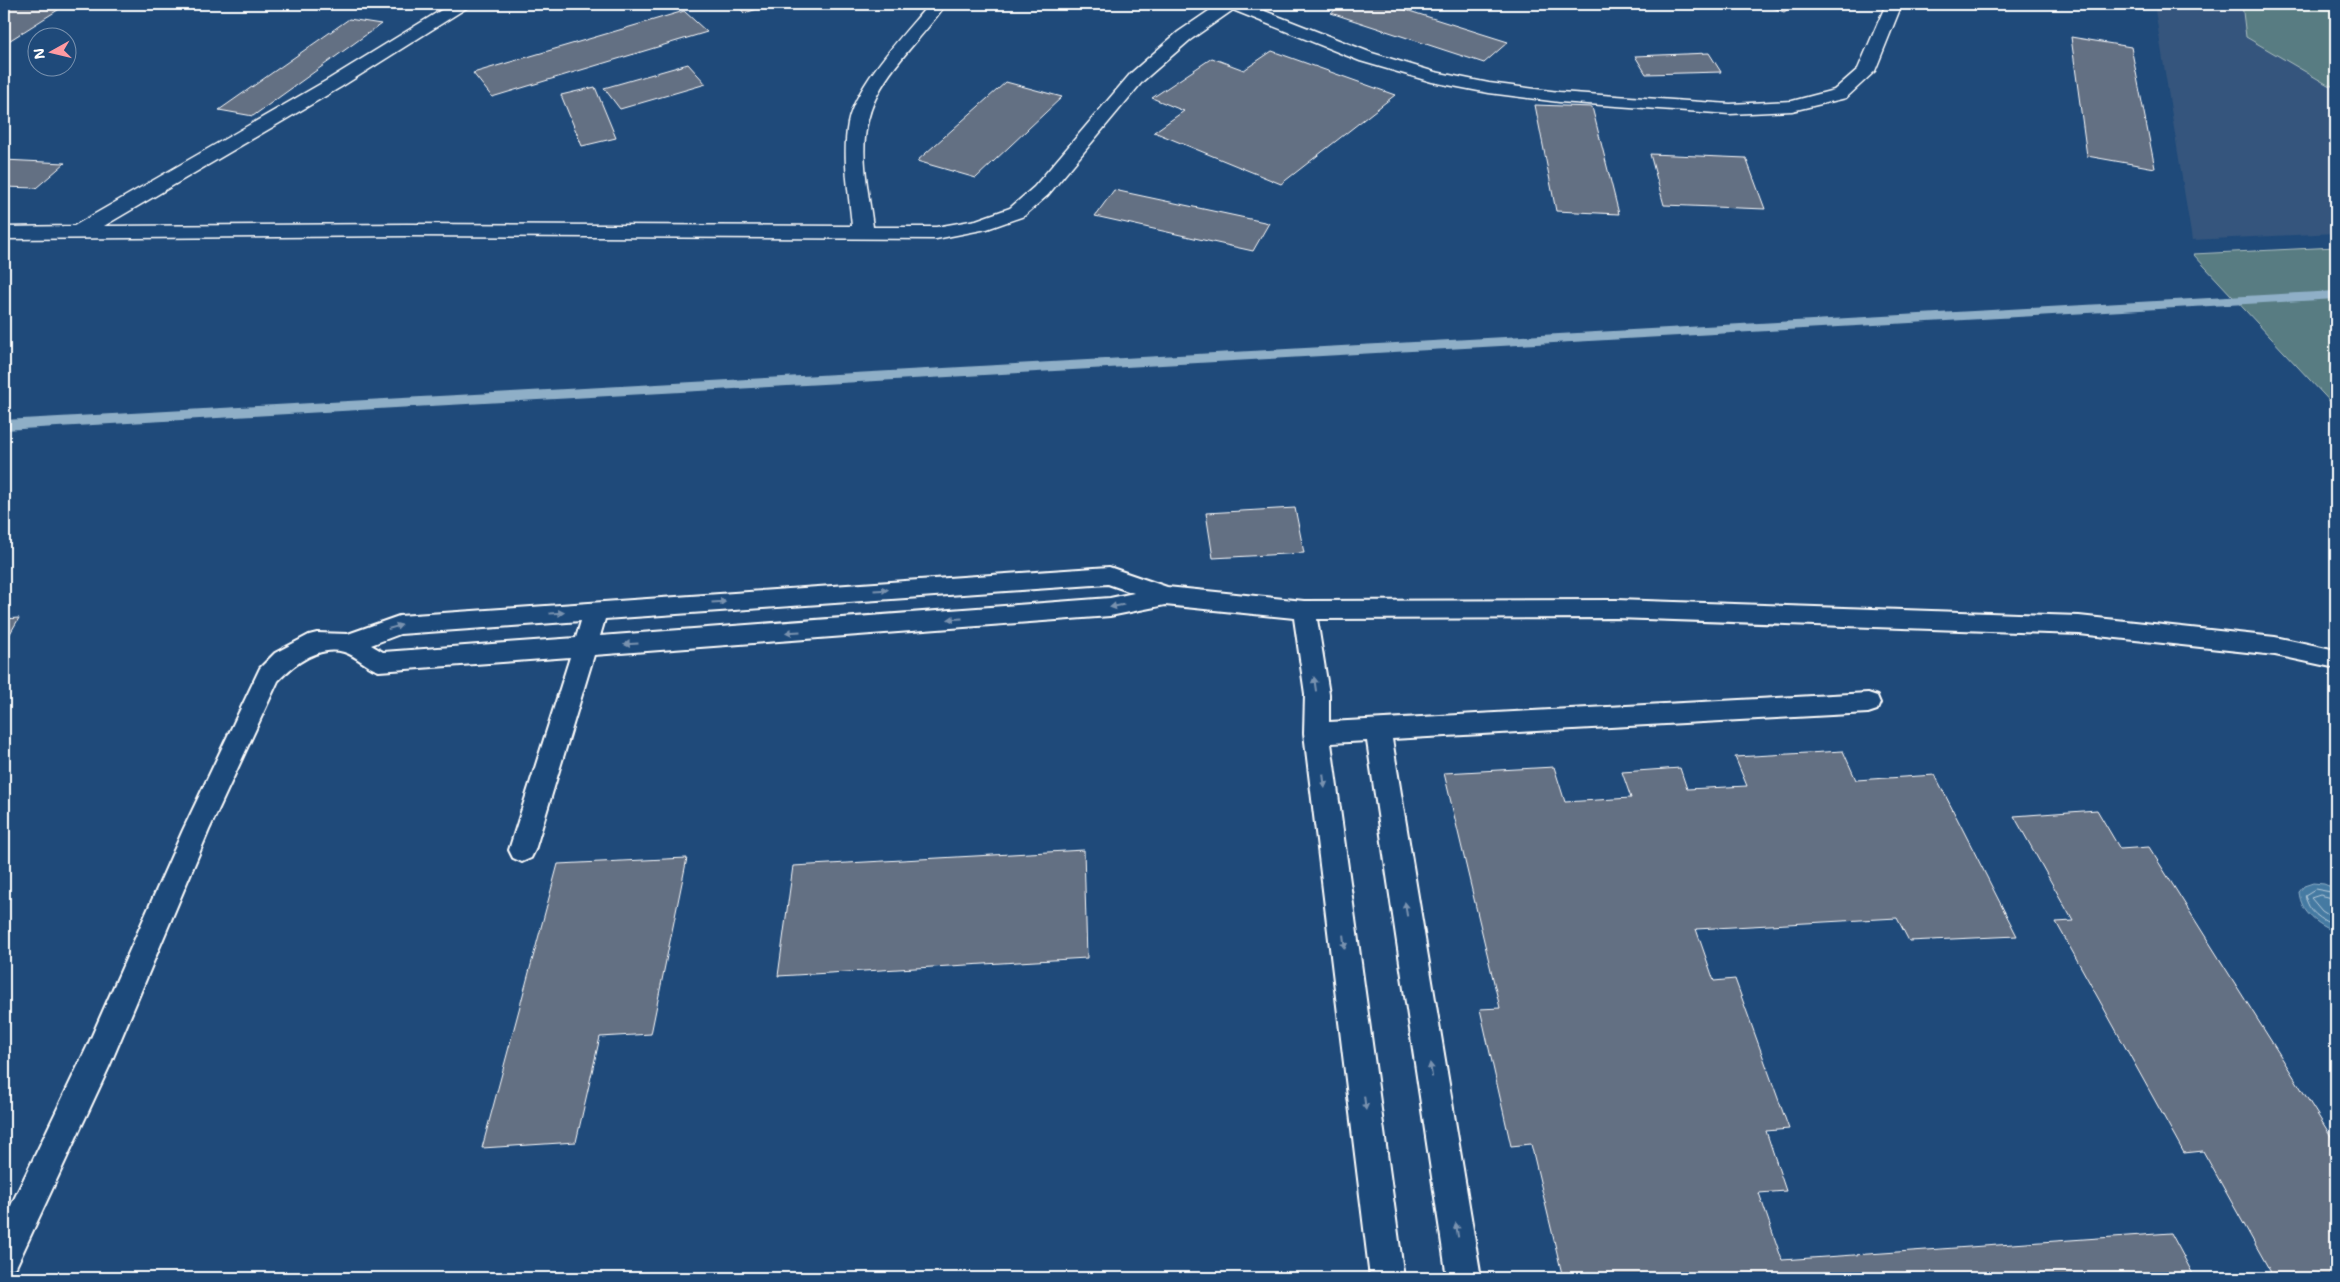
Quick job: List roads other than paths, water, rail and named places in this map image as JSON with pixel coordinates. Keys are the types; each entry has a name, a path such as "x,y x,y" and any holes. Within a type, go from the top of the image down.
{"street":[{"path":"78,233 335,83 462,4"},
{"path":"863,233 856,152 858,120 876,84 938,4"},
{"path":"4,233 397,230 936,233 980,225 1017,212 1041,191 1137,77 1184,36 1232,4 1366,57 1432,77 1489,88 1560,97 1730,108 1792,106 1840,94 1866,71 1894,4"}],"lane":[{"path":"4,1254 98,1057 196,830 269,675 283,660 317,642 349,643 399,625 1108,574 1165,596 1304,610 1616,609 2078,625 2275,646 2336,659"},
{"path":"349,643 379,662 1110,607 1165,596"},
{"path":"522,850 596,610"},
{"path":"1304,610 1317,694 1317,732 1387,1278"},
{"path":"1317,732 1868,703"},
{"path":"1378,730 1464,1278"}],"water":[{"path":"2313,883 2324,884 2336,889 2336,932 2317,922 2303,906 2299,892 2304,886"}],"waterway":[{"path":"4,425 2336,295"}]}
